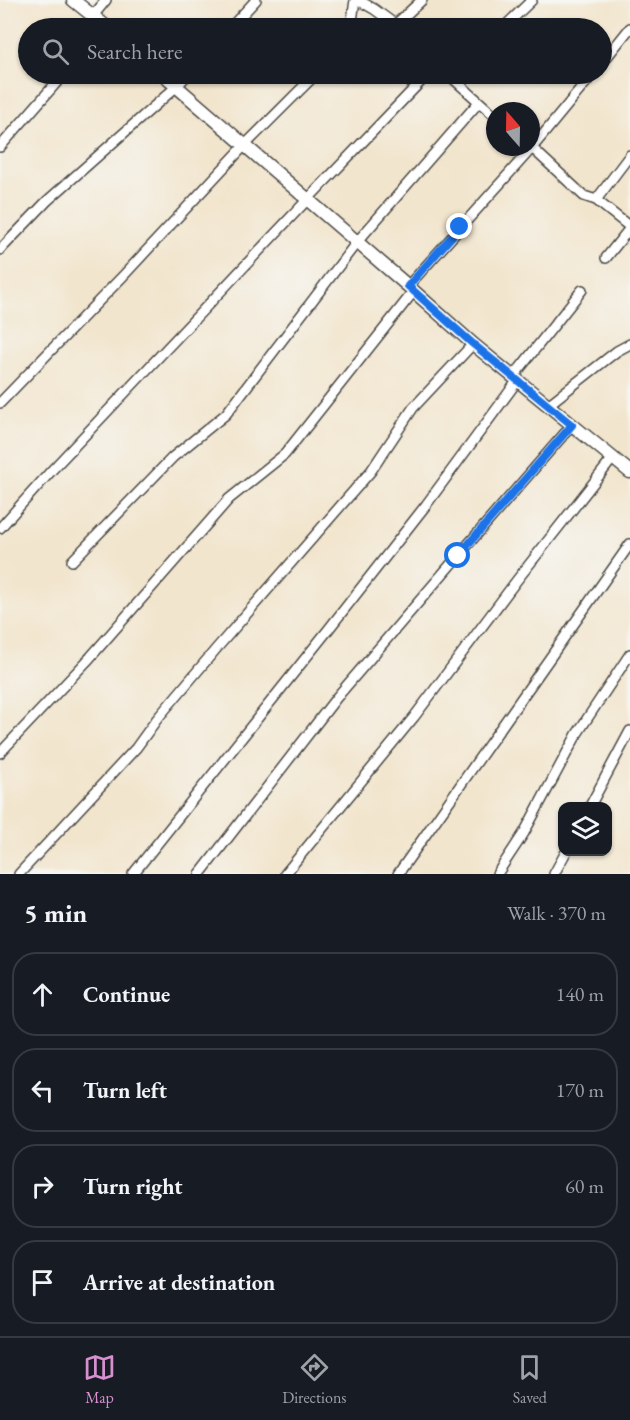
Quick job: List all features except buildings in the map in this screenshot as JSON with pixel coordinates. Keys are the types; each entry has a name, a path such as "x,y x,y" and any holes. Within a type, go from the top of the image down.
{"street":[{"path":"73,0 93,16 106,0"},
{"path":"239,18 256,0"},
{"path":"353,18 357,0 387,18"},
{"path":"405,18 422,0"},
{"path":"513,18 532,0"},
{"path":"612,50 630,28"},
{"path":"0,147 55,84"},
{"path":"174,84 473,344 572,425 624,464 517,580 414,717 285,874"},
{"path":"0,403 306,84"},
{"path":"0,528 52,470 418,84"},
{"path":"462,84 486,108"},
{"path":"540,136 585,84"},
{"path":"0,250 47,201 177,86"},
{"path":"72,561 173,456 226,414 357,242 479,102"},
{"path":"540,155 584,196 596,200 630,227 606,258"},
{"path":"596,200 630,155"},
{"path":"0,753 87,661 230,500 285,454 411,288 523,156"},
{"path":"134,874 426,505 515,379 582,290"},
{"path":"19,874 136,748 157,719 216,649 371,471 414,408 473,344"},
{"path":"548,405 617,351 630,344"},
{"path":"200,874 337,697 572,425"},
{"path":"398,874 630,544"},
{"path":"497,874 524,833 577,734 630,654"},
{"path":"593,802 630,731"},
{"path":"554,874 564,856"}],"route":[{"path":"458,556 572,425 473,344 408,286 460,227"}]}
